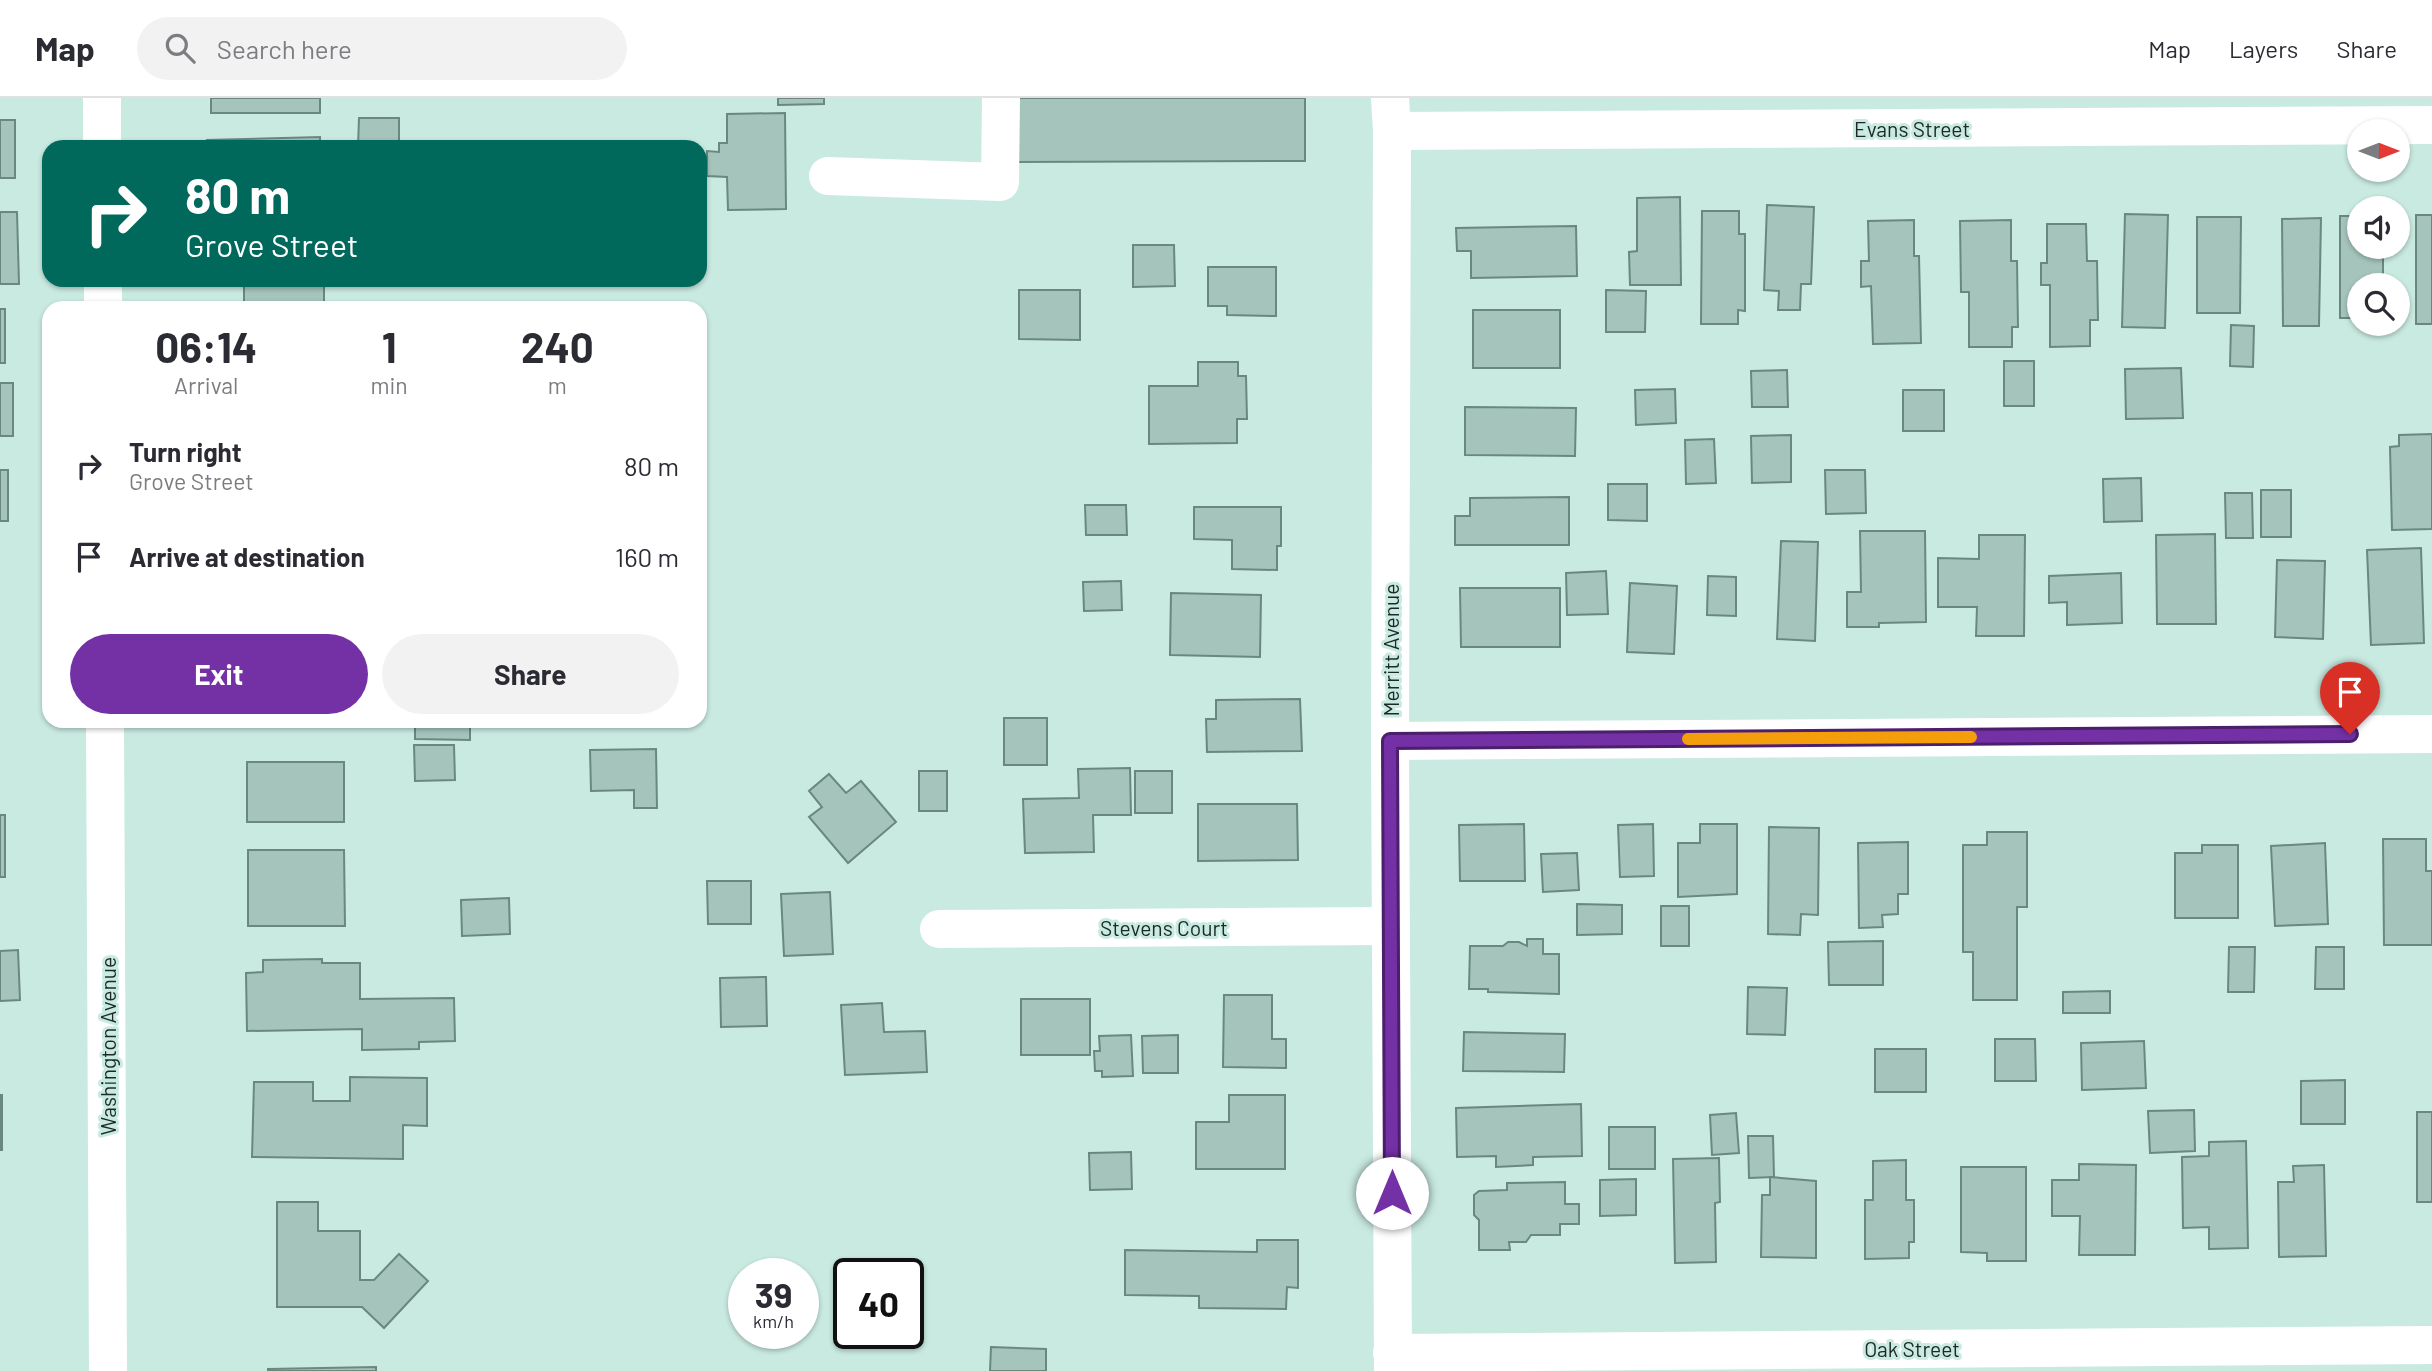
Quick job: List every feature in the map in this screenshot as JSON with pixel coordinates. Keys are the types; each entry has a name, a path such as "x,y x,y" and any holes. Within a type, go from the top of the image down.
{"street":[{"path":"102,98 102,140"},
{"path":"828,176 1000,182 1001,98"},
{"name":"Evans Street","path":"1391,114 2432,125"},
{"name":"Merritt Avenue","path":"1391,114 1392,1362"},
{"name":"Washington Avenue","path":"105,728 108,1371"},
{"path":"1390,741 2432,734"},
{"name":"Stevens Court","path":"939,929 1390,926"},
{"name":"Oak Street","path":"1392,1362 2432,1345"}],"building":[{"path":"211,98 320,98 320,113 211,113"},
{"path":"778,98 824,98 824,104 778,105"},
{"path":"1008,98 1305,98 1305,161 1009,162"},
{"path":"785,113 786,209 728,210 727,177 707,176 707,151 719,152 719,143 727,143 727,114"},
{"path":"359,118 399,118 399,140 358,140"},
{"path":"0,120 15,120 15,178 0,178"},
{"path":"320,137 320,140 207,140"},
{"path":"1680,197 1681,285 1630,285 1629,252 1637,251 1637,198"},
{"path":"1767,205 1814,207 1811,284 1801,284 1800,310 1778,310 1779,291 1764,290"},
{"path":"1702,211 1739,211 1739,234 1745,234 1745,311 1738,310 1738,324 1701,324"},
{"path":"0,212 17,212 19,284 0,284"},
{"path":"2125,214 2168,215 2165,328 2122,327"},
{"path":"2416,215 2432,215 2432,324 2416,324"},
{"path":"2340,216 2347,216 2347,259 2383,259 2383,273 2347,273 2347,318 2340,318"},
{"path":"2197,217 2241,217 2240,313 2197,313"},
{"path":"2321,218 2319,326 2283,326 2282,219"},
{"path":"1914,220 1914,256 1919,256 1921,343 1873,344 1871,286 1861,287 1861,261 1869,261 1868,221"},
{"path":"2011,220 2011,261 2017,261 2018,327 2012,327 2012,347 1969,347 1969,292 1961,292 1960,221"},
{"path":"2047,224 2086,224 2087,261 2097,261 2098,320 2090,320 2090,346 2050,347 2050,285 2041,285 2041,263 2047,263"},
{"path":"1576,226 1577,276 1471,278 1471,251 1457,251 1456,228"},
{"path":"1133,245 1174,245 1175,286 1133,287"},
{"path":"1208,267 1276,267 1276,316 1227,315 1227,306 1208,306"},
{"path":"244,287 324,287 324,301 244,301"},
{"path":"1019,290 1080,290 1080,340 1019,339"},
{"path":"1606,290 1646,291 1645,332 1606,332"},
{"path":"0,309 5,309 5,363 0,363"},
{"path":"1473,310 1560,310 1560,368 1473,368"},
{"path":"2231,325 2254,326 2253,367 2230,366"},
{"path":"2004,361 2034,361 2034,406 2004,406"},
{"path":"1198,362 1238,362 1238,376 1246,376 1247,419 1237,419 1237,443 1149,444 1149,386 1198,386"},
{"path":"2181,368 2183,418 2126,419 2125,369"},
{"path":"1787,370 1788,407 1752,407 1751,371"},
{"path":"0,383 13,383 13,436 0,436"},
{"path":"1675,389 1676,423 1636,425 1635,390"},
{"path":"1903,390 1944,390 1944,431 1903,431"},
{"path":"1465,407 1576,408 1575,456 1465,455"},
{"path":"2432,434 2432,529 2392,530 2390,447 2399,446 2399,435"},
{"path":"1791,435 1791,482 1752,483 1751,436"},
{"path":"1714,439 1716,483 1686,484 1685,440"},
{"path":"0,470 8,470 8,521 0,521"},
{"path":"1825,470 1865,470 1866,513 1826,514"},
{"path":"2141,478 2142,521 2104,522 2103,479"},
{"path":"1608,484 1647,484 1647,521 1608,520"},
{"path":"2261,490 2291,490 2291,537 2261,537"},
{"path":"2225,493 2252,493 2253,538 2226,538"},
{"path":"1569,497 1569,545 1455,545 1455,516 1470,516 1470,498"},
{"path":"1085,505 1126,505 1127,535 1086,535"},
{"path":"1194,507 1281,507 1281,546 1277,546 1277,570 1232,569 1232,540 1194,539"},
{"path":"1860,531 1925,531 1926,622 1847,627 1847,592 1861,592"},
{"path":"2215,534 2216,624 2157,624 2156,535"},
{"path":"1979,535 2025,535 2024,636 1976,636 1977,607 1938,607 1938,558 1979,559"},
{"path":"1781,541 1818,542 1815,641 1777,639"},
{"path":"2421,548 2424,643 2371,645 2367,550"},
{"path":"2277,560 2325,561 2323,639 2275,637"},
{"path":"1606,571 1608,614 1567,615 1566,573"},
{"path":"2121,573 2122,623 2067,625 2067,602 2049,603 2049,576"},
{"path":"1708,576 1736,577 1736,616 1707,615"},
{"path":"1121,581 1122,610 1084,611 1083,582"},
{"path":"1630,583 1677,586 1674,654 1627,652"},
{"path":"1460,588 1560,588 1560,647 1461,647"},
{"path":"1171,593 1261,595 1260,657 1170,655"},
{"path":"1300,699 1302,751 1207,752 1206,719 1216,719 1216,700"},
{"path":"1004,718 1047,718 1047,765 1004,765"},
{"path":"415,728 470,728 470,740 415,739"},
{"path":"414,745 454,745 455,780 415,781"},
{"path":"656,749 657,808 634,808 634,790 591,791 590,750"},
{"path":"247,762 344,762 344,822 247,822"},
{"path":"1130,768 1131,815 1093,815 1094,852 1025,853 1023,799 1079,798 1078,769"},
{"path":"919,771 947,771 947,811 919,811"},
{"path":"1135,771 1172,771 1172,813 1135,813"},
{"path":"829,774 846,793 861,781 896,822 848,863 809,817 822,807 809,791"},
{"path":"1198,804 1297,804 1298,860 1198,861"},
{"path":"0,815 5,815 5,877 0,877"},
{"path":"1524,824 1525,881 1460,881 1459,825"},
{"path":"1653,824 1654,876 1620,877 1618,825"},
{"path":"1700,824 1737,824 1737,894 1678,897 1678,843 1700,843"},
{"path":"1769,827 1819,828 1818,915 1801,914 1800,935 1768,934"},
{"path":"1987,832 2027,832 2027,907 2017,907 2017,1000 1973,1000 1973,952 1963,952 1963,845 1987,845"},
{"path":"2383,839 2426,839 2426,871 2432,871 2432,945 2384,945"},
{"path":"1908,842 1908,894 1898,894 1898,914 1882,915 1883,927 1859,928 1858,843"},
{"path":"2325,843 2328,924 2275,926 2271,846"},
{"path":"2202,845 2238,845 2238,918 2175,918 2175,853 2202,853"},
{"path":"248,850 344,850 345,926 248,926"},
{"path":"1577,853 1579,890 1543,892 1541,854"},
{"path":"707,881 751,881 751,924 708,924"},
{"path":"830,892 833,954 784,956 781,894"},
{"path":"509,898 510,934 462,936 461,900"},
{"path":"1577,904 1622,905 1622,934 1577,935"},
{"path":"1661,906 1689,906 1689,946 1661,946"},
{"path":"1527,939 1543,939 1543,954 1559,954 1559,994 1469,989 1470,946 1503,946 1508,942 1519,942 1527,946"},
{"path":"1883,941 1883,985 1829,985 1828,942"},
{"path":"2229,947 2255,947 2254,992 2228,992"},
{"path":"2316,947 2344,947 2344,989 2315,989"},
{"path":"18,950 20,1000 0,1001 0,951"},
{"path":"322,959 322,963 360,963 360,999 454,998 455,1041 419,1042 419,1049 362,1050 362,1029 247,1031 246,973 263,972 263,960"},
{"path":"766,977 767,1026 721,1027 720,978"},
{"path":"1748,987 1787,988 1785,1035 1747,1034"},
{"path":"2110,991 2110,1013 2063,1013 2063,992"},
{"path":"1224,995 1272,995 1272,1039 1286,1039 1286,1068 1223,1067"},
{"path":"1021,999 1090,999 1090,1055 1021,1055"},
{"path":"882,1003 884,1032 925,1031 927,1072 845,1075 841,1005"},
{"path":"1464,1032 1565,1034 1564,1072 1463,1071"},
{"path":"1131,1035 1133,1076 1102,1077 1102,1071 1095,1071 1094,1051 1100,1051 1099,1036"},
{"path":"1178,1035 1178,1073 1143,1073 1142,1036"},
{"path":"1995,1039 2035,1039 2036,1081 1995,1081"},
{"path":"2144,1041 2146,1088 2082,1090 2081,1043"},
{"path":"1875,1049 1926,1049 1926,1092 1875,1092"},
{"path":"350,1077 427,1078 427,1126 403,1125 403,1159 252,1157 254,1082 313,1082 313,1101 350,1101"},
{"path":"2345,1080 2345,1124 2301,1124 2301,1081"},
{"path":"2,1095 2,1150 0,1150"},
{"path":"1229,1095 1285,1095 1285,1169 1196,1169 1196,1122 1229,1122"},
{"path":"1581,1104 1582,1156 1533,1157 1533,1165 1496,1167 1496,1156 1457,1157 1456,1108"},
{"path":"2194,1110 2195,1151 2150,1153 2148,1111"},
{"path":"2417,1112 2432,1112 2432,1202 2417,1202"},
{"path":"1736,1113 1739,1153 1712,1155 1710,1115"},
{"path":"1609,1127 1655,1127 1655,1169 1609,1169"},
{"path":"1748,1136 1773,1136 1774,1177 1749,1178"},
{"path":"2246,1141 2248,1248 2209,1249 2209,1227 2183,1228 2182,1157 2209,1156 2209,1142"},
{"path":"1131,1152 1132,1189 1090,1190 1089,1153"},
{"path":"1719,1158 1720,1202 1715,1203 1716,1262 1675,1263 1673,1159"},
{"path":"1906,1160 1906,1200 1914,1200 1914,1242 1909,1242 1909,1258 1865,1259 1865,1200 1873,1200 1873,1161"},
{"path":"2079,1164 2136,1165 2135,1255 2079,1255 2080,1216 2052,1216 2052,1180 2079,1180"},
{"path":"2324,1165 2326,1256 2279,1257 2278,1182 2294,1182 2293,1166"},
{"path":"1961,1167 2026,1167 2026,1261 1987,1261 1987,1253 1961,1252"},
{"path":"1770,1177 1816,1181 1816,1258 1761,1257 1762,1195 1770,1195"},
{"path":"1636,1179 1636,1215 1600,1216 1600,1180"},
{"path":"1565,1182 1565,1204 1579,1204 1579,1224 1560,1224 1560,1235 1531,1235 1526,1242 1509,1242 1510,1250 1479,1250 1479,1220 1474,1215 1474,1195 1479,1191 1507,1190 1507,1183"},
{"path":"277,1202 318,1202 318,1231 360,1231 360,1280 374,1280 399,1254 428,1281 384,1328 362,1307 277,1307"},
{"path":"1257,1240 1298,1240 1298,1288 1287,1287 1286,1309 1199,1308 1199,1296 1125,1295 1125,1250 1257,1252"},
{"path":"991,1347 1046,1349 1046,1371 990,1371"},
{"path":"376,1367 376,1371 268,1371 268,1369"}],"slow traffic":[{"path":"1688,739 1971,737"}],"route":[{"path":"1392,1193 1390,741 2350,734"}]}
